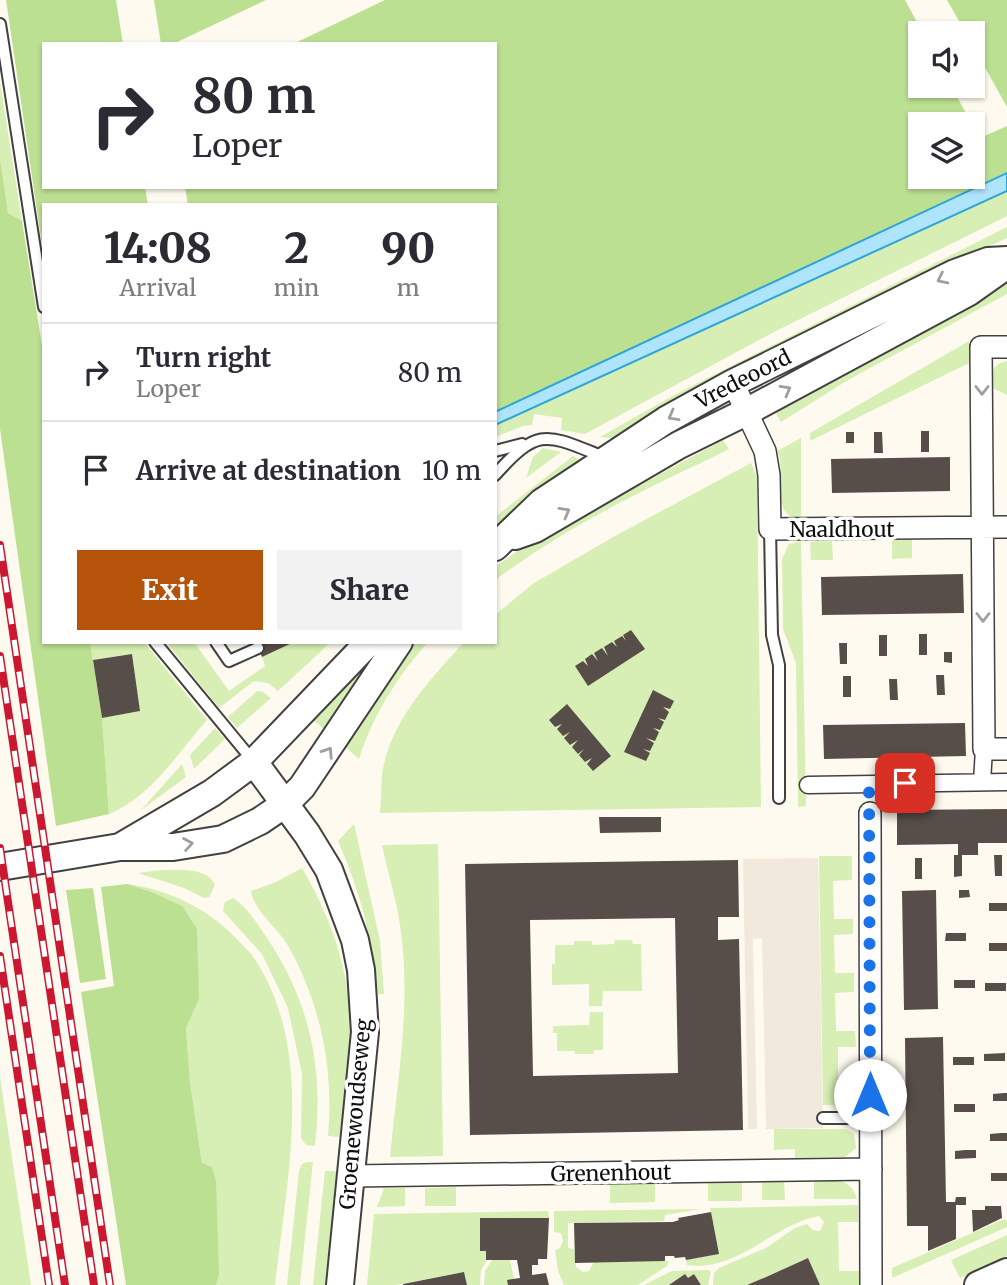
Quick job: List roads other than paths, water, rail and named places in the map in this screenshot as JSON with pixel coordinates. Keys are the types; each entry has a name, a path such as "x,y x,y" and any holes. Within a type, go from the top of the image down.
{"street":[{"name":"Vredeoord","path":"499,544 542,502 666,419 955,273 988,261 1007,260"},
{"name":"Vredeoord","path":"499,544 535,529 679,445 748,411 969,292 1007,265"},
{"path":"982,782 981,347 1007,347"},
{"name":"Naaldhout","path":"733,383 765,451 770,529 1007,527"},
{"path":"120,847 212,793 254,762 382,647"},
{"path":"0,867 120,847 173,847 223,839 243,831 285,804 316,769 382,647"},
{"path":"984,749 1007,749"},
{"name":"Groenewoudseweg","path":"254,762 313,842 329,870 355,940 361,970 365,1032 340,1285"},
{"path":"808,785 1007,782"},
{"path":"869,784 871,1285"},
{"name":"Grenenhout","path":"351,1176 871,1169"},
{"path":"978,1285 1007,1272"}],"lane":[{"path":"0,24 42,294"},
{"path":"497,450 537,439 555,439 579,445 607,458 623,478"},
{"path":"497,473 528,442"},
{"path":"770,529 772,635 779,665 779,798"},
{"path":"157,644 254,762"},
{"path":"217,644 229,661 258,648"},
{"path":"823,1118 871,1118"}],"water":[{"path":"1007,173 1007,191 497,424 497,411 973,189 985,189 985,183"}],"railway":[{"path":"0,545 110,1285"},
{"path":"0,656 94,1285"},
{"path":"0,848 65,1285"},
{"path":"0,956 49,1285"}]}
